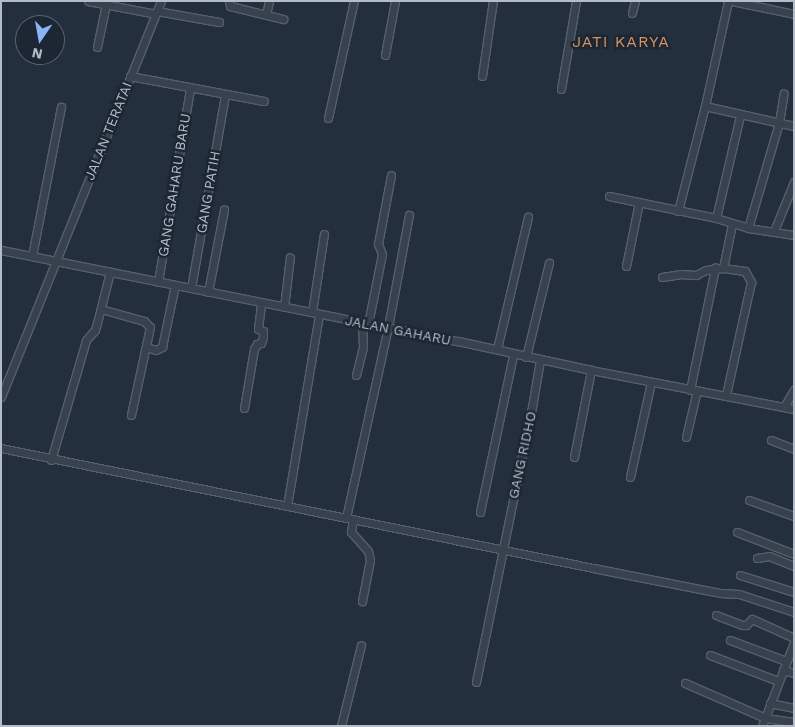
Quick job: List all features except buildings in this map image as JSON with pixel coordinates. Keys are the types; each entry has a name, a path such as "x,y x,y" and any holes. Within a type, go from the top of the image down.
{"street":[{"path":"88,1 220,22"},
{"name":"JALAN TERATAI","path":"1,397 161,1"},
{"path":"229,1 230,6 283,20"},
{"path":"266,15 269,1"},
{"path":"328,118 354,1"},
{"path":"385,54 395,1"},
{"path":"482,76 494,1"},
{"path":"560,89 576,1"},
{"path":"632,13 635,1"},
{"path":"678,211 730,1 794,14"},
{"path":"97,47 106,4"},
{"path":"130,76 190,89 264,101"},
{"name":"GANG GAHARU BARU","path":"158,282 190,89"},
{"path":"748,228 779,123 784,93"},
{"name":"GANG PATIH","path":"191,288 224,95"},
{"path":"705,106 740,116 794,126"},
{"path":"32,256 61,107"},
{"path":"716,218 740,116"},
{"path":"356,375 363,347 365,323 382,254 378,244 391,175"},
{"path":"774,231 794,182"},
{"path":"609,196 716,218 748,228 794,235"},
{"path":"626,266 639,202"},
{"path":"208,292 224,210"},
{"path":"362,601 370,560 368,551 351,532 349,518 409,215"},
{"path":"498,349 528,217"},
{"path":"723,268 732,224"},
{"path":"287,506 316,314 324,234"},
{"name":"JALAN GAHARU","path":"1,250 498,349 540,360 794,409"},
{"path":"284,307 290,257"},
{"path":"526,357 549,263"},
{"path":"686,437 715,268"},
{"path":"662,278 680,274 696,275 715,268 745,271 751,282 726,395"},
{"path":"51,460 86,340 95,330 110,272"},
{"path":"146,347 156,350 162,347 175,285"},
{"path":"244,408 254,349 257,344 261,343 263,337 262,331 258,329 261,303"},
{"path":"101,309 148,323 150,327 132,415"},
{"path":"480,512 513,354"},
{"name":"GANG RIDHO","path":"476,682 540,360"},
{"path":"574,457 591,370"},
{"path":"630,477 651,382"},
{"path":"784,407 794,390"},
{"path":"771,440 794,449"},
{"path":"1,448 51,460 720,593 739,594 794,612"},
{"path":"749,500 794,516"},
{"path":"737,532 794,554"},
{"path":"757,558 769,556 794,566"},
{"path":"740,575 794,592"},
{"path":"716,615 742,625 746,625 752,619 794,640 762,726"},
{"path":"730,640 786,661"},
{"path":"340,726 360,645"},
{"path":"710,655 778,681"},
{"path":"783,670 794,673"},
{"path":"685,683 765,718 794,722"},
{"path":"770,703 794,708"}],"district":[{"name":"JATI KARYA","path":"621,42"}]}
